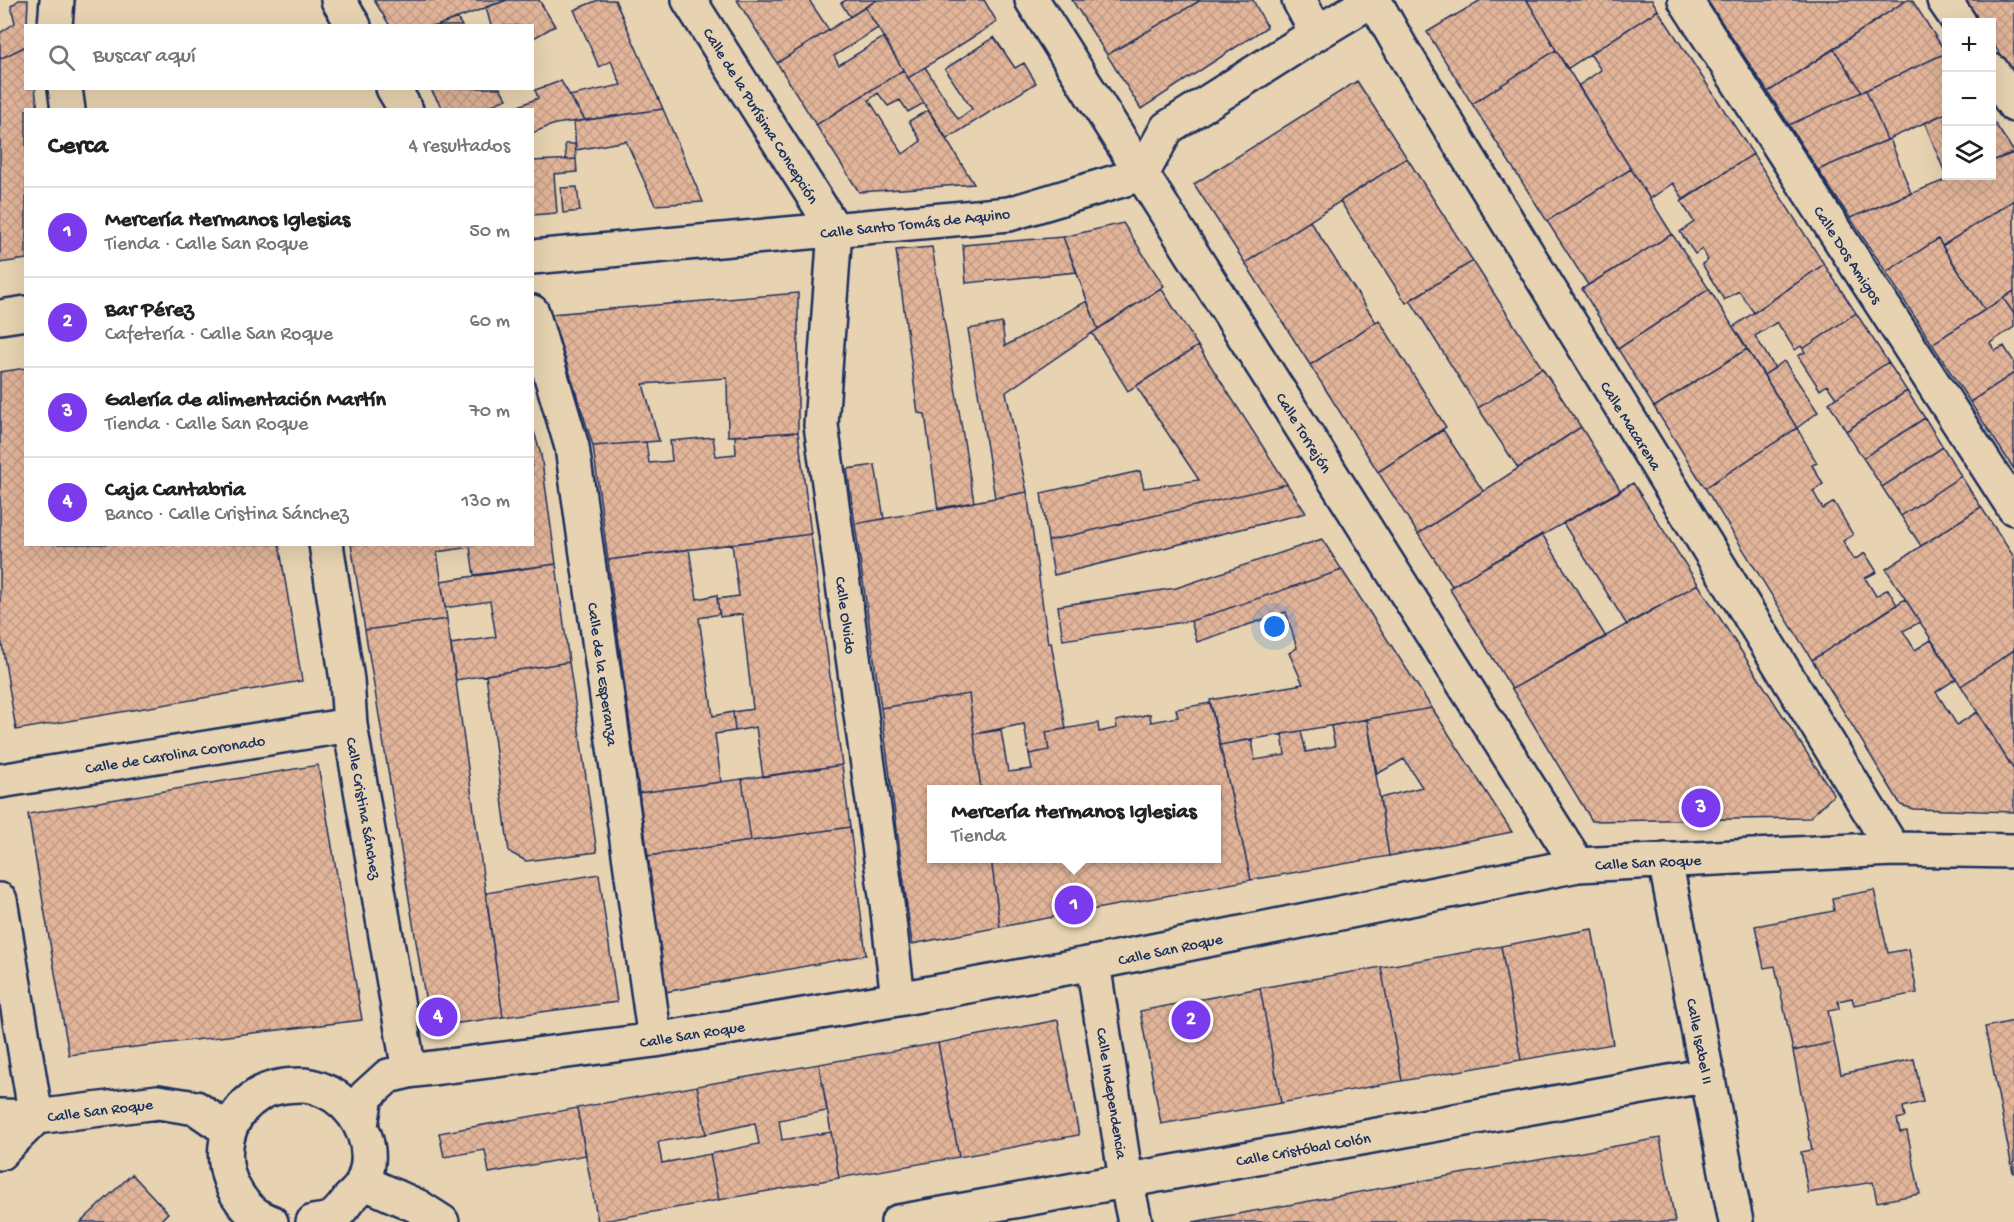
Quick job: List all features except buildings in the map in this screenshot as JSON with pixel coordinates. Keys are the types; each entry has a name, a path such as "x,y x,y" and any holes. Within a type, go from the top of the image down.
{"street":[{"path":"55,24 57,0"},
{"path":"338,0 353,24"},
{"name":"Calle de la Purísima Concepción","path":"689,0 835,230"},
{"name":"Calle Torrejón","path":"1032,0 1578,865"},
{"path":"1299,0 1317,33"},
{"path":"1142,174 1167,128 1373,0"},
{"name":"Calle Macarena","path":"1373,0 1893,849"},
{"name":"Calle Dos Amigos","path":"1685,0 2014,508"},
{"path":"1944,0 1956,18"},
{"path":"1993,72 2014,105"},
{"path":"65,90 68,108"},
{"path":"394,90 405,108"},
{"name":"Calle Santo Tomás de Aquino","path":"534,257 1009,214 1142,174"},
{"name":"Calle Olvido","path":"835,230 821,425 886,892 898,999"},
{"path":"0,316 24,313"},
{"name":"Calle de la Esperanza","path":"534,319 572,447 655,1040"},
{"name":"Calle Cristina Sánchez","path":"326,546 347,680 350,724 409,1071"},
{"name":"Calle de Carolina Coronado","path":"0,781 350,724"},
{"name":"Calle San Roque","path":"361,1125 366,1096 388,1076 409,1071 655,1040 898,999 1093,963 1578,865 1893,849 2014,852"},
{"name":"Calle Isabel II","path":"1665,860 1736,1222"},
{"path":"0,900 36,1117"},
{"name":"Calle Independencia","path":"1093,963 1126,1180 1135,1222"},
{"name":"Calle Cristóbal Colón","path":"898,1222 1707,1075"},
{"path":"271,1222 264,1220 243,1204 229,1182 224,1157 228,1130 241,1110 259,1094 281,1086 305,1084 328,1092 347,1106 361,1125 367,1144 368,1163 363,1182 334,1217 313,1222"},
{"name":"Calle San Roque","path":"0,1116 36,1117 158,1102 196,1108 228,1130"},
{"name":"Calle San Roque","path":"0,1152 36,1117"},
{"path":"363,1182 417,1206 442,1222"}],"place":[{"name":"Galería de alimentación Martín","path":"1701,808"},
{"name":"Mercería Hermanos Iglesias","path":"1074,905"},
{"name":"Caja Cantabria","path":"438,1017"},
{"name":"Bar Pérez","path":"1191,1020"}]}
